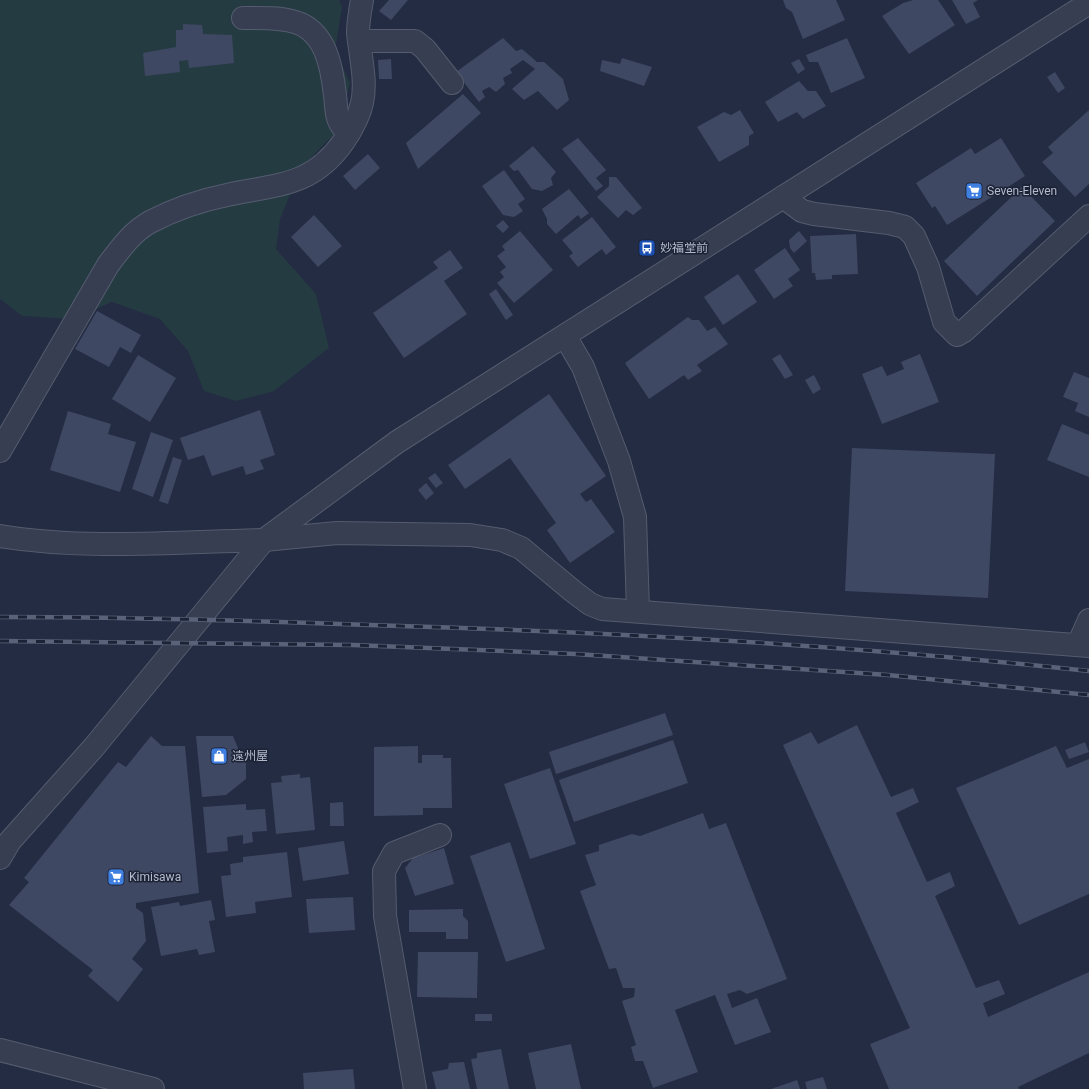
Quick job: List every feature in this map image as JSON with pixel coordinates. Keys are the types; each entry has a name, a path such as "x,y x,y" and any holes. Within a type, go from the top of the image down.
{"street":[{"path":"0,451 108,265 127,240 149,223 173,212 226,195 278,186 310,174 332,158 354,126 362,102 362,65 358,21 362,0"},
{"path":"0,858 10,841 94,747 264,540 397,442 1089,3"},
{"path":"243,18 296,22 319,39 327,53 331,67 338,121 349,134"},
{"path":"359,41 415,41 425,49 452,83"},
{"path":"783,197 802,210 814,214 889,223 905,227 914,236 928,267 944,322 957,335 964,331 1089,216"},
{"path":"565,336 583,367 619,462 636,517 638,611"},
{"path":"0,536 33,541 133,544 264,540 337,533 470,535 502,540 521,548 590,604 602,608 1083,646 1089,620"},
{"path":"415,1089 385,916 384,871 394,853 440,835"},
{"path":"0,1050 153,1089"}],"shaded area":[{"path":"0,0 339,0 342,7 335,50 350,83 339,129 301,168 280,219 276,249 316,294 329,348 274,391 236,401 204,391 188,351 160,319 112,302 72,319 22,316 0,299"}],"building":[{"path":"389,0 408,0 391,20 379,11"},
{"path":"783,0 836,0 845,20 803,39 792,12 786,8"},
{"path":"913,0 938,0 955,25 909,54 882,16 903,3"},
{"path":"952,0 978,0 973,3 980,17 966,24"},
{"path":"183,24 202,25 203,34 232,35 234,63 189,68 188,60 179,61 180,72 145,76 143,53 176,47 176,30 183,30"},
{"path":"503,38 516,51 522,49 537,62 544,62 563,79 569,100 557,110 538,91 524,100 512,89 535,69 523,60 510,69 512,73 503,78 505,84 496,92 489,87 482,91 485,97 479,102 456,72"},
{"path":"847,38 865,78 831,93 818,62 809,62 806,55"},
{"path":"622,58 652,67 644,86 600,71 602,60 620,64"},
{"path":"391,59 392,79 379,79 378,60"},
{"path":"799,59 805,69 798,74 791,63"},
{"path":"1055,72 1065,88 1058,93 1047,77"},
{"path":"799,81 808,91 816,91 826,106 803,119 797,112 778,122 765,102"},
{"path":"463,94 481,113 418,169 406,143"},
{"path":"740,110 754,133 749,136 749,145 719,162 697,127 724,112 731,115"},
{"path":"1089,110 1089,184 1075,197 1042,162 1053,153 1048,147"},
{"path":"578,138 606,170 596,178 603,186 596,191 562,149"},
{"path":"1001,138 1025,176 947,225 935,206 932,208 916,183 971,148 975,154"},
{"path":"533,146 556,172 551,178 553,185 542,191 532,189 518,170 514,171 509,166"},
{"path":"368,154 380,168 355,190 343,176"},
{"path":"504,170 525,199 518,204 523,211 514,217 503,215 482,186"},
{"path":"609,177 616,177 642,208 633,215 626,210 618,218 597,197 609,186"},
{"path":"1022,187 1055,221 977,296 944,261"},
{"path":"569,189 589,213 581,219 578,215 556,234 547,224 547,219 542,209"},
{"path":"314,215 342,246 318,267 291,237"},
{"path":"592,217 616,247 606,255 602,249 578,267 569,256 573,253 562,240"},
{"path":"503,220 509,227 503,233 496,226"},
{"path":"520,231 553,270 514,303 497,283 504,277 500,272 506,267 497,256 505,250 502,246"},
{"path":"799,231 807,241 794,253 790,248 789,240"},
{"path":"856,234 858,274 832,275 832,279 816,280 815,273 812,273 810,236"},
{"path":"785,248 800,270 788,279 793,286 774,299 754,270"},
{"path":"450,250 463,268 444,281 467,314 404,358 373,313 438,268 433,262"},
{"path":"738,274 757,302 723,325 704,297"},
{"path":"496,289 513,315 506,320 489,294"},
{"path":"97,311 141,335 131,353 120,347 109,367 75,349"},
{"path":"688,317 692,320 699,320 707,331 715,327 728,344 697,365 702,371 688,380 684,375 649,399 625,363"},
{"path":"780,354 793,375 785,379 772,359"},
{"path":"920,354 939,402 882,424 862,374 882,366 887,376 904,369 901,362"},
{"path":"138,355 176,378 150,422 112,399"},
{"path":"1074,372 1089,378 1089,417 1075,411 1078,403 1063,397"},
{"path":"814,375 821,389 813,394 805,380"},
{"path":"549,394 606,476 580,494 586,502 591,499 615,532 570,563 547,530 556,523 510,458 465,489 448,465"},
{"path":"260,410 275,455 260,460 264,469 246,475 243,466 212,476 204,455 188,460 180,438"},
{"path":"68,411 111,424 108,434 136,442 120,492 50,470"},
{"path":"1062,424 1089,435 1089,477 1047,460"},
{"path":"151,432 173,440 153,497 132,489"},
{"path":"852,448 995,454 988,598 845,591"},
{"path":"173,457 182,460 168,504 159,501"},
{"path":"435,473 443,483 436,488 428,478"},
{"path":"426,483 434,493 426,500 418,490"},
{"path":"665,713 673,735 556,774 549,752"},
{"path":"857,725 891,797 913,788 919,802 896,813 927,882 950,872 955,886 935,896 976,988 999,980 1005,994 983,1003 988,1017 1089,972 1089,1053 1018,1087 1019,1089 889,1089 870,1044 910,1028 783,745 811,732 818,744"},
{"path":"151,736 162,746 185,746 199,893 136,903 136,908 143,913 146,941 132,959 143,969 118,1002 88,976 93,970 9,905 29,882 24,878 118,762 126,767"},
{"path":"196,736 233,736 240,753 246,754 246,779 226,795 202,797"},
{"path":"673,740 688,783 574,822 559,780"},
{"path":"1085,742 1089,752 1069,759 1065,750"},
{"path":"418,746 418,763 422,763 422,755 443,755 443,758 451,758 452,808 423,808 423,815 374,816 374,747"},
{"path":"1056,746 1067,768 1089,759 1089,894 1019,925 956,788"},
{"path":"550,768 576,844 530,859 504,784"},
{"path":"300,774 300,778 310,777 315,830 276,834 271,783 282,782 281,776"},
{"path":"343,802 344,826 330,826 330,803"},
{"path":"246,804 246,810 265,809 267,831 252,832 253,842 243,844 243,835 227,837 228,851 207,853 203,807"},
{"path":"703,813 709,829 726,823 787,979 747,994 740,990 727,994 732,1008 757,998 771,1032 735,1045 715,995 675,1010 698,1072 653,1088 643,1061 635,1061 631,1047 636,1045 622,1001 634,997 635,988 623,988 616,968 609,969 580,891 596,885 585,855 599,851 599,845 632,834 640,836"},
{"path":"344,841 349,874 303,881 298,848"},
{"path":"510,842 545,949 506,962 470,856"},
{"path":"444,848 454,884 415,896 405,868 413,858"},
{"path":"287,852 292,897 255,902 256,913 226,917 221,876 231,875 230,864 243,862 243,857"},
{"path":"353,897 355,930 309,933 306,899"},
{"path":"211,900 215,920 209,921 215,952 199,955 197,949 161,956 151,907 179,902 180,906"},
{"path":"463,909 463,916 468,921 468,939 446,939 446,932 409,932 409,910"},
{"path":"418,952 478,952 477,998 417,997"},
{"path":"475,1014 492,1014 492,1021 475,1021"},
{"path":"571,1044 581,1089 536,1089 528,1053"},
{"path":"501,1049 509,1089 477,1089 471,1059 477,1058 477,1053"},
{"path":"464,1062 470,1089 436,1089 432,1072 448,1069 449,1063"},
{"path":"353,1069 355,1089 304,1089 303,1073"},
{"path":"823,1077 827,1089 807,1089 805,1082"},
{"path":"797,1080 800,1089 771,1089"}],"railway":[{"path":"0,617 250,621 572,632 917,654 1089,671"},
{"path":"0,641 353,645 576,654 888,675 1089,695"}],"place":[{"name":"Seven-Eleven","path":"974,191"},
{"name":"妙福堂前","path":"647,248"},
{"name":"遠州屋","path":"219,756"},
{"name":"Kimisawa","path":"116,877"}]}
